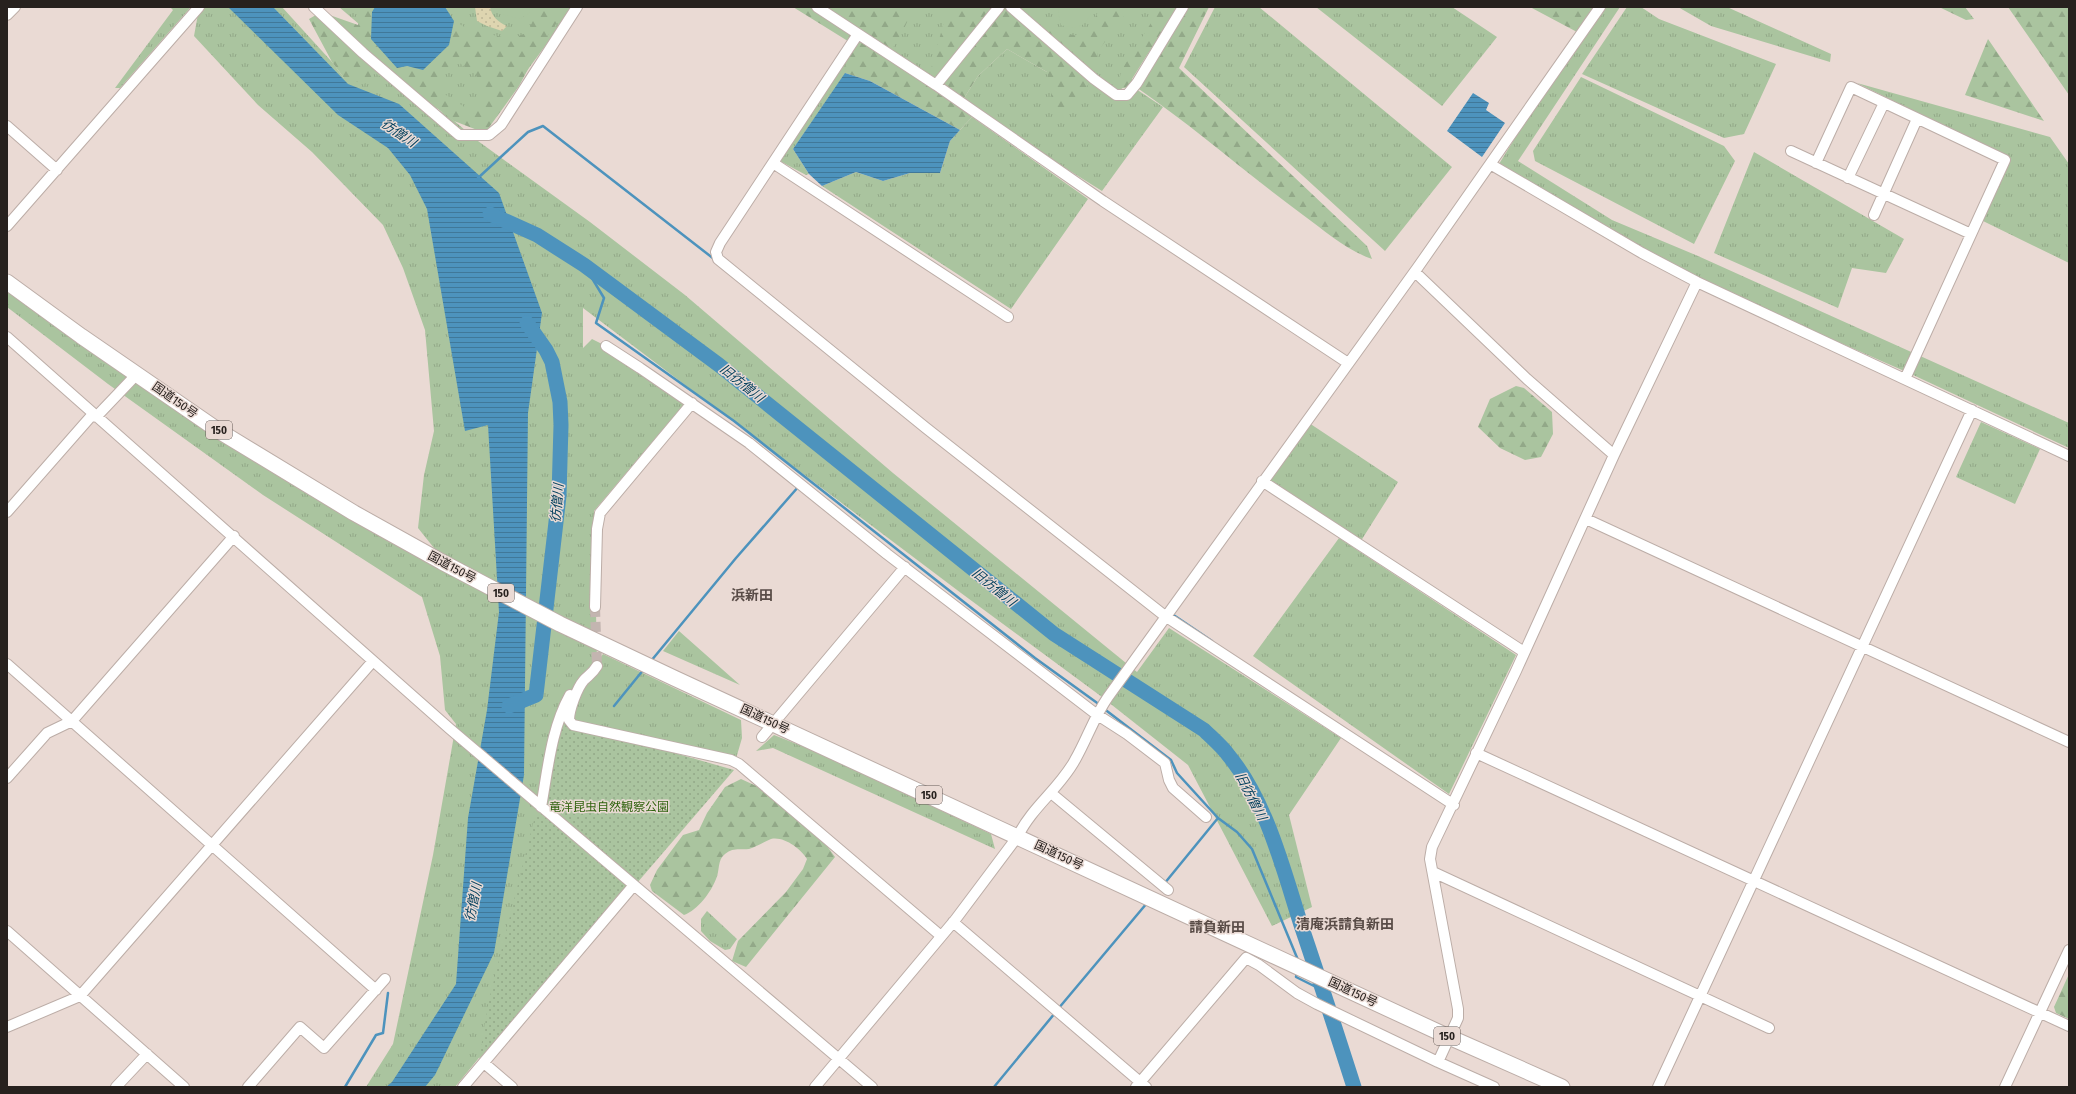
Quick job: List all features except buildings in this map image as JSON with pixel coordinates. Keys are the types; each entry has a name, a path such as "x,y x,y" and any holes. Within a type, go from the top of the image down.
{"highway":[{"name":"国道150号","path":"7,282 81,336 190,411 284,471 396,537 560,624 1449,1037 1562,1087"}],"street":[{"path":"7,15 15,7"},
{"path":"314,7 364,54 459,135 483,136 495,131 501,125 577,7"},
{"path":"817,7 936,85 1103,201 1348,363"},
{"path":"936,85 998,7"},
{"path":"1011,7 1094,79 1116,95 1127,95 1137,83 1183,7"},
{"path":"815,1087 953,922 1018,836 1024,824 1064,776 1075,760 1096,714 1262,481 1415,272 1600,7"},
{"path":"7,226 197,9"},
{"path":"858,34 720,244 716,252 718,258 926,428 1165,616 1454,805"},
{"path":"1816,163 1851,88 2005,160 1905,379"},
{"path":"1848,178 1884,103"},
{"path":"1874,215 1917,118"},
{"path":"7,126 57,170"},
{"path":"1791,151 1883,195 1971,234"},
{"path":"773,163 1008,317"},
{"path":"1490,164 1642,253 1697,282 2069,456"},
{"path":"1415,272 1528,379 1614,454"},
{"path":"1438,1062 1458,1018 1458,1009 1432,872 1430,859 1432,847 1454,805 1476,753 1586,519 1614,454 1697,282"},
{"path":"7,337 94,416 234,536 450,730 872,1087"},
{"path":"606,346 749,443 905,567 1096,714 1127,734 1165,763 1169,780 1173,788 1206,817"},
{"path":"7,512 94,416 137,374"},
{"path":"595,607 597,529 600,513 692,403"},
{"path":"1658,1087 1972,410"},
{"path":"1262,481 1524,652"},
{"path":"1586,519 2069,742"},
{"path":"7,778 47,733 72,721 234,536"},
{"path":"762,737 775,724 905,567"},
{"path":"7,1027 80,996 373,661"},
{"path":"7,664 376,990"},
{"path":"541,807 551,749 561,711 580,675 595,670 584,681 571,707 569,720 573,725 731,760 739,764 941,936"},
{"path":"1476,753 1755,880 2069,1026"},
{"path":"1051,793 1168,890"},
{"path":"1432,872 1769,1028"},
{"path":"463,1087 634,885"},
{"path":"953,922 1141,1085 1246,958 1297,993 1317,1004 1438,1062 1476,1083 1494,1087"},
{"path":"7,931 184,1087"},
{"path":"2005,1087 2069,950"},
{"path":"248,1087 300,1027 324,1048 386,979"},
{"path":"116,1087 147,1054"},
{"path":"484,1063 512,1087"}],"green space":[{"path":"170,7 190,8 120,88 115,88 173,10"},
{"path":"191,7 282,7 332,62 344,78 375,72 405,93 446,114 478,141 590,222 685,295 893,473 1137,672 1169,628 1341,738 1289,815 1312,907 1272,926 1188,765 1098,694 961,593 583,308 583,348 592,339 606,346 685,403 594,511 597,662 603,654 741,720 742,738 735,762 570,720 519,1009 455,1087 366,1087 393,1044 433,855 456,724 445,710 440,656 422,597 263,495 108,384 7,307 7,289 173,405 309,495 437,567 434,548 418,528 424,475 434,431 425,330 403,268 383,225 312,152 258,105 194,36 198,14"},
{"path":"339,7 574,7 483,130"},
{"path":"363,7 375,7 372,12 407,66 423,69 449,45 454,21 468,29 510,39 529,32 536,7 568,7 541,45 519,86 485,133 454,121 438,109 405,93 375,73 364,84 344,78 332,62 309,19 321,12 358,25","holes":["454,59 476,75 484,97 475,114 440,91 443,76"]},
{"path":"497,7 530,7 529,13 520,19 501,14"},
{"path":"793,7 914,7 902,33 889,54 972,117 960,130 870,81 845,73 851,43"},
{"path":"810,7 1182,7 1117,95 1133,87 1163,107 1102,191 961,103 978,76 1007,49 1047,72 1094,79 1007,14 950,95"},
{"path":"948,7 1020,7 1024,18 1054,32 1081,36 1094,21 1100,7 1131,7 1098,51 1094,79 1056,117 1047,72 1007,49 978,76 961,103 928,80"},
{"path":"1059,7 1093,7 1088,18 1082,25 1078,27 1067,27 1061,25 1058,12"},
{"path":"1161,7 1177,7 1132,79 1133,87 1115,89 1124,66"},
{"path":"1183,7 1209,7 1179,68 1367,246 1372,259 1353,251 1328,234 1179,118 1136,87"},
{"path":"1215,7 1259,7 1452,167 1385,251 1184,67"},
{"path":"1316,7 1452,7 1497,37 1442,106"},
{"path":"1530,7 1596,7 1577,32"},
{"path":"1600,7 1620,7 1518,161 1612,220 1698,256 2069,423 2069,448 1911,374 1679,272 1499,164 1559,66"},
{"path":"1627,7 1641,7 1659,19 1776,64 1744,134 1724,138 1582,74"},
{"path":"1678,7 1727,7 1831,54 1830,62 1711,26"},
{"path":"1939,7 1965,7 1974,19 1966,20"},
{"path":"2008,7 2069,7 2069,95"},
{"path":"1988,39 2044,121 1965,95"},
{"path":"851,43 848,70 793,149 809,174 806,175 778,160"},
{"path":"1581,77 1724,146 1735,161 1694,244 1535,161 1533,151"},
{"path":"1857,83 2050,137 2069,164 2069,263 1983,221 2009,158"},
{"path":"972,117 1088,199 1011,309 822,186 856,172 883,181 910,173 940,173 950,141"},
{"path":"1754,152 1904,239 1886,273 1852,268 1838,308 1714,253"},
{"path":"1516,386 1524,388 1552,412 1553,434 1541,457 1525,460 1500,448 1478,427 1490,399"},
{"path":"1306,421 1398,482 1359,544 1262,481"},
{"path":"1981,422 2040,449 2015,504 1956,477"},
{"path":"1339,538 1516,655 1449,794 1253,656"},
{"path":"679,631 740,685 663,651"},
{"name":"竜洋昆虫自然観察公園","path":"559,720 734,770 516,1024 479,1059 489,1000"},
{"path":"774,735 822,754 991,834 995,849 773,748 756,751"},
{"path":"741,779 763,789 813,827 835,857 746,967 732,961 738,941 786,892 803,869 807,859 801,851 787,841 781,839 771,839 749,849 728,852 722,856 714,884 707,895 699,905 684,915 652,891 650,885 657,870 683,835 699,830 707,813 725,787"},
{"path":"707,911 737,939 730,949 725,950 710,941 701,931 701,919"},
{"path":"2069,974 2069,1019 2056,1013 2054,1007"}],"sand":[{"path":"475,7 490,7 492,14 496,19 507,26 502,31 477,21"}],"water":[{"path":"228,7 273,7 348,84 399,104 499,193 542,313 528,413 524,775 494,953 435,1075 425,1087 386,1087 392,1082 456,984 468,818 487,710 499,612 488,425 465,431 427,209 410,175 388,148 338,115"},
{"path":"375,7 445,7 454,21 449,45 423,70 407,66 397,68 371,39 372,12"},
{"path":"845,73 870,81 960,130 950,141 940,173 910,173 883,181 856,172 822,186 809,174 793,149"},
{"path":"1473,93 1489,103 1486,110 1505,123 1482,157 1447,131"}],"waterway":[{"path":"478,178 528,132 543,126 714,259"},
{"name":"旧彷僧川","path":"490,214 537,235 584,265 719,365 1054,634 1204,730 1220,745 1242,774 1254,794 1273,838 1354,1087"},
{"path":"584,265 604,298 596,323 734,421 1035,658 1100,705"},
{"name":"彷僧川","path":"509,706 536,695 559,496 561,425 560,402 552,362 546,350 527,323"},
{"path":"651,661 736,558 799,486"},
{"path":"1172,614 1212,641"},
{"path":"614,706 644,669"},
{"path":"1103,708 1171,760 1177,773 1218,818 1237,832 1252,849 1298,960"},
{"path":"1164,884 1218,818"},
{"path":"1058,1009 1147,903"},
{"path":"1297,971 1296,977 1324,991"},
{"path":"345,1087 376,1035 383,1033 388,993"},
{"path":"994,1087 1055,1013"}],"tunnel":[{"path":"595,607 597,666"}],"district":[{"name":"浜新田","path":"752,595"},
{"name":"清庵浜請負新田","path":"1345,924"},
{"name":"請負新田","path":"1217,927"}]}
